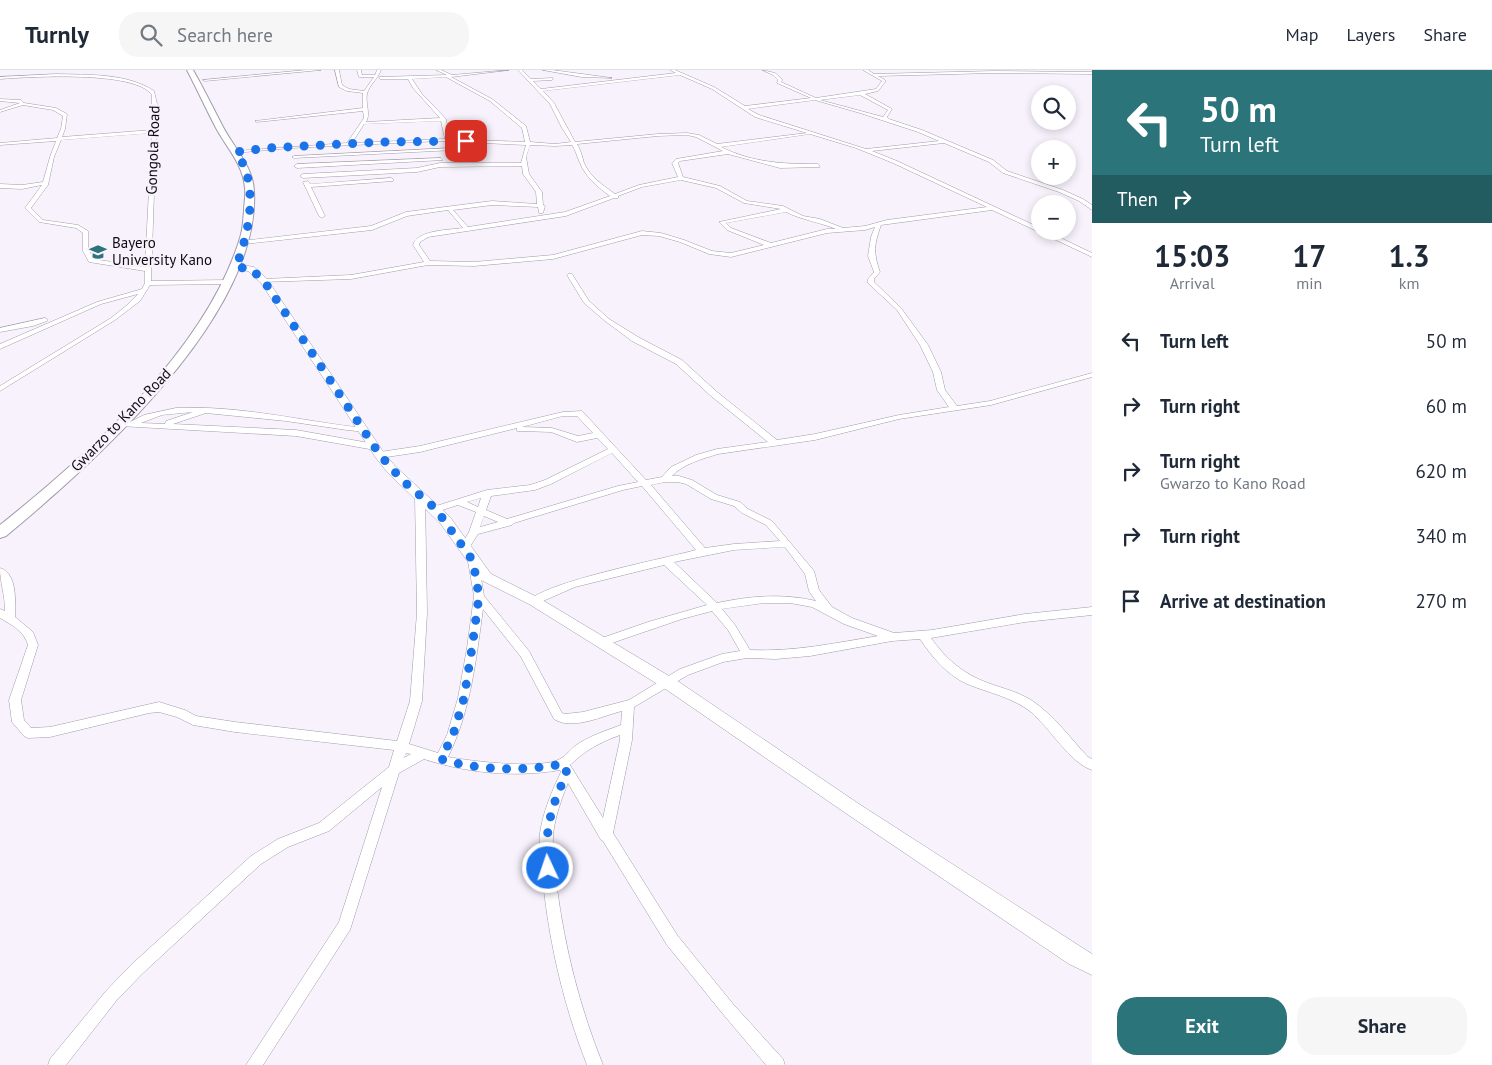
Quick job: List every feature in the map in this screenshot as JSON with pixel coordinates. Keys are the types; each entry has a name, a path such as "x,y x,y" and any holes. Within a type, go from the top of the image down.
{"main road":[{"path":"190,70 222,132 236,151"},
{"path":"199,70 212,94"},
{"path":"234,135 236,151"},
{"name":"Gwarzo to Kano Road","path":"0,533 44,497 126,424 175,365 228,282 236,267 244,242 249,213 250,190 241,159 236,151"}],"street":[{"path":"205,80 319,70"},
{"path":"337,70 340,86 348,90 365,92"},
{"path":"359,70 360,76 410,79 507,70"},
{"path":"349,144 364,123 366,118 365,92 379,77 379,70"},
{"path":"438,70 491,100 519,125 524,127 528,145 524,164 526,174 537,187 542,206 540,218"},
{"path":"448,75 462,70"},
{"path":"520,70 541,90 553,105 556,115 580,153 584,169 596,183 616,196"},
{"path":"545,70 582,76"},
{"path":"672,70 713,88 757,116 865,150 994,208 1092,255"},
{"path":"764,70 774,74 781,80 778,82 816,99 920,131 991,160 1005,172 1072,196 1092,208"},
{"path":"743,108 861,94 877,90 883,84 883,80 866,70"},
{"path":"874,75 994,72 1092,73"},
{"path":"550,77 568,73"},
{"name":"Gongola Road","path":"0,78 84,74 137,83 150,89 154,95 154,131 146,287"},
{"path":"541,90 682,74"},
{"path":"530,79 582,76 614,78 620,82"},
{"path":"550,77 564,88"},
{"path":"410,79 413,86 440,112 444,119 447,141"},
{"path":"861,94 890,110 885,117 888,121"},
{"path":"0,100 17,100 23,104"},
{"path":"0,110 23,104 48,107 63,113 66,118 52,157 46,183 38,196 28,206 41,221 78,228 86,232 84,241 86,253 91,261 148,269"},
{"path":"257,121 365,109"},
{"path":"364,123 444,119"},
{"path":"0,144 154,131"},
{"path":"715,146 810,133"},
{"path":"236,151 349,144 447,141 555,145 572,142 687,134 697,136 728,152 780,166 818,166"},
{"path":"865,150 944,142"},
{"path":"291,147 322,216"},
{"path":"294,157 453,149"},
{"path":"681,178 675,163 678,160 728,152"},
{"path":"298,166 454,159"},
{"path":"303,176 417,170 440,165 524,164"},
{"path":"428,263 416,245 420,238 430,234 566,214 641,186 681,178 718,187 750,203 778,207 801,217 818,220 845,230"},
{"path":"309,186 391,180"},
{"path":"0,186 22,187 46,183"},
{"path":"244,242 380,226 406,214 492,203 542,206"},
{"path":"264,281 358,276 428,263 474,264 553,256 642,233 659,234 682,241 702,251 724,255 827,231 855,230 879,224 994,208"},
{"path":"450,209 467,229"},
{"path":"771,245 729,229 722,222 787,210"},
{"path":"879,224 874,237 871,256 877,272 871,283 899,309 924,345 937,372 941,390 955,409"},
{"path":"855,230 874,237"},
{"path":"236,267 251,269 264,281 391,469 436,509 486,577 534,601 668,683 852,809 1076,957 1092,965"},
{"path":"570,275 586,302 607,320 634,339 679,362 714,394 775,443"},
{"path":"0,330 33,324 67,311 99,303 146,287 228,282"},
{"path":"0,389 113,319 131,306 146,287"},
{"path":"0,347 99,303"},
{"path":"665,479 674,469 699,457 815,436 880,420 991,403 1092,375"},
{"path":"126,424 163,411 209,410 300,420 338,428 363,430"},
{"path":"163,426 209,410"},
{"path":"126,424 296,433 378,451 420,449 575,412 579,413 644,483 703,552"},
{"path":"211,429 263,417"},
{"path":"502,430 552,430 577,439 600,436"},
{"path":"436,509 487,493 532,488 612,450"},
{"path":"474,532 621,488 665,479 679,479 689,482 714,497 737,504 745,511 769,523 810,573 814,592 828,610"},
{"path":"487,493 468,555 479,596 525,655 560,718 583,717 628,705 684,672 722,658 747,654 776,656 810,652 892,636 923,634 1025,618 1092,611"},
{"path":"254,1065 345,925 416,701 422,613 420,496"},
{"path":"459,502 509,523"},
{"path":"534,601 572,584 703,552 734,547 787,544"},
{"path":"666,561 726,619 740,638 747,654"},
{"path":"0,571 5,576 10,588 5,616 27,631 32,638 33,645 15,700 18,722 28,733 50,732 159,707 181,713 193,720 235,727 401,746 470,766 565,769"},
{"path":"441,759 453,735 464,698 479,596"},
{"path":"603,642 714,608 740,602 777,600 800,601 828,610 850,621 892,636"},
{"path":"850,621 865,641"},
{"path":"923,634 945,663 960,676 977,684 1005,692 1026,702 1045,718 1084,761 1092,765"},
{"path":"606,836 620,776 627,728 628,705"},
{"path":"595,1065 584,1038 563,959 551,897 546,854 547,831 551,811 565,769 578,750 592,741 627,728"},
{"path":"56,1065 111,996 130,976 256,860 282,843 324,827 394,770 423,753"},
{"path":"565,769 672,940 728,1009 777,1065"}],"place":[{"name":"Bayero University Kano","path":"98,252"}],"route":[{"path":"466,141 381,142 267,148 236,152 245,169 250,199 247,229 236,267 251,269 264,281 380,455 402,480 436,509 473,561 479,596 464,698 453,735 441,759 470,766 507,768 537,769 563,764 567,773 551,811 547,831 546,854 548,868"}]}
